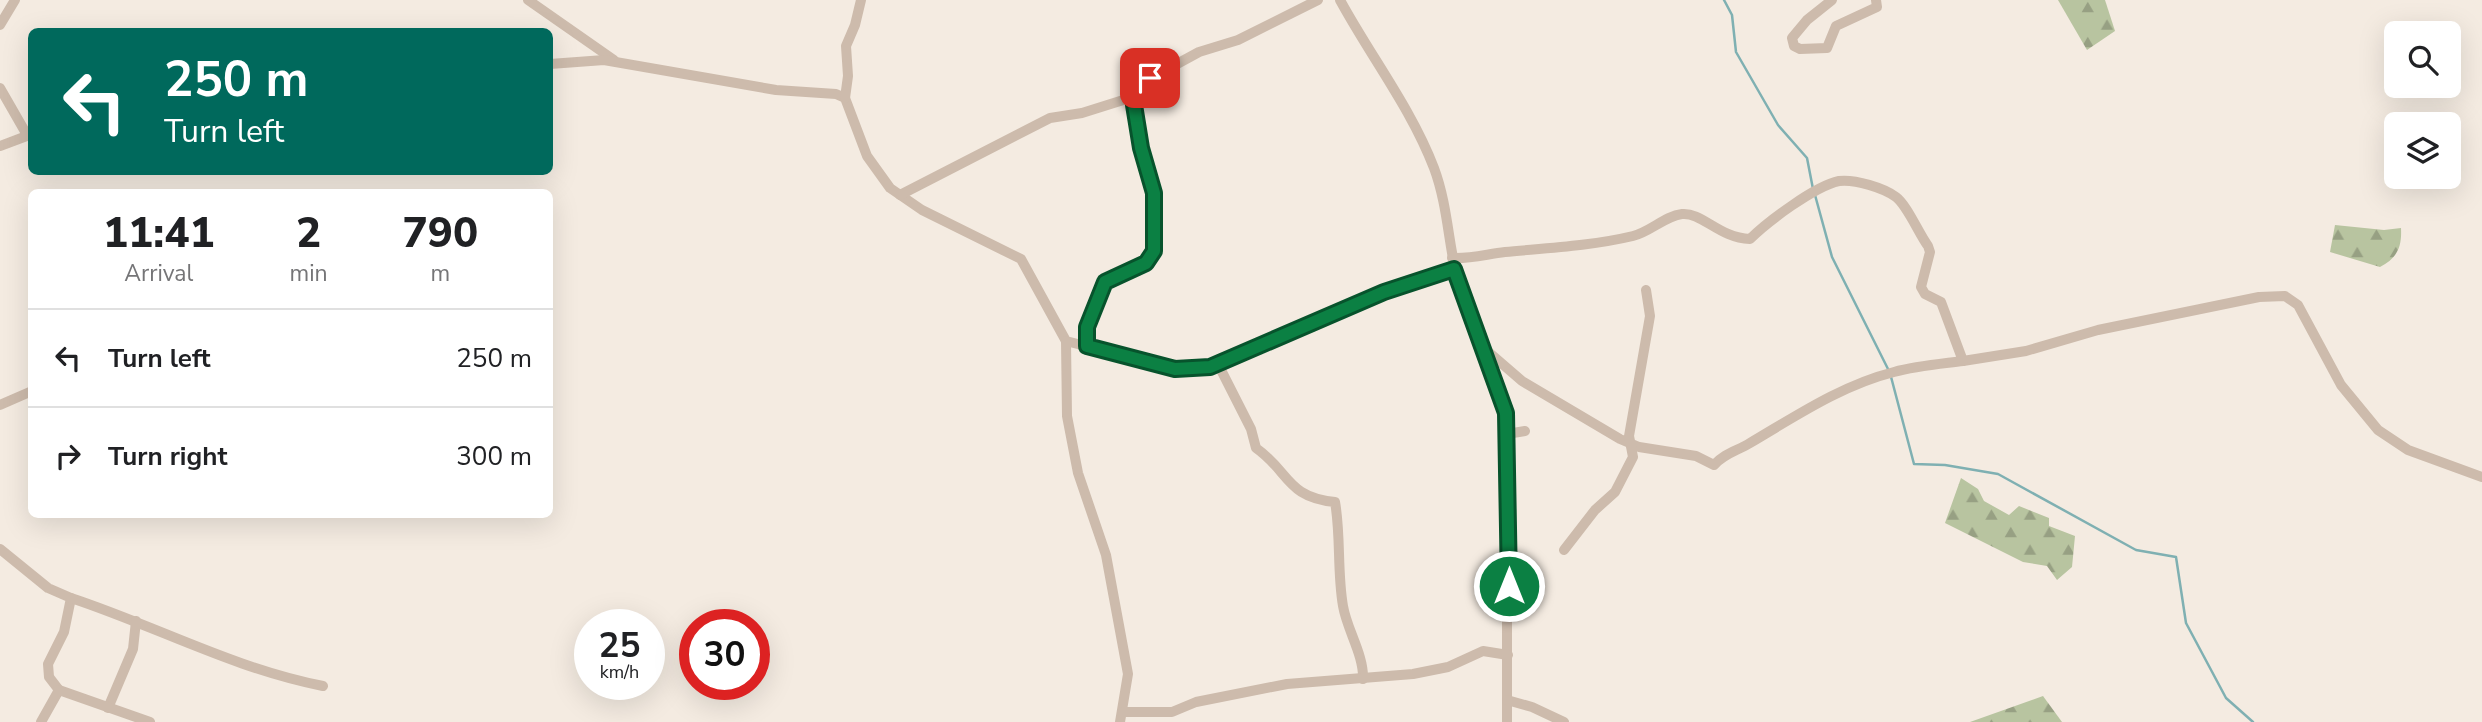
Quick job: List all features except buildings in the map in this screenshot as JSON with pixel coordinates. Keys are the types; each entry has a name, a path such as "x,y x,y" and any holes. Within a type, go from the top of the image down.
{"street":[{"path":"0,25 15,0"},
{"path":"528,0 617,63"},
{"path":"861,0 846,46 848,87 845,98 867,156 878,174 900,195 952,226 1021,259 1066,341 1066,416 1078,472 1107,555 1128,674 1121,717 1172,712 1196,702 1260,688 1363,679 1448,667 1483,651 1508,655"},
{"path":"1087,346 1087,327 1105,282 1146,263 1154,251 1154,193 1135,116 1136,96 1142,83 1199,52 1238,40 1318,0"},
{"path":"1340,0 1424,144 1445,203 1454,269 1504,402 1507,434 1507,722"},
{"path":"1832,0 1807,20 1802,28 1796,30 1792,38 1794,46 1800,49 1827,48 1836,26 1877,7 1876,0"},
{"path":"553,64 604,60 776,90 836,94 845,98"},
{"path":"0,88 28,132"},
{"path":"900,195 1050,118 1082,113 1136,96"},
{"path":"0,146 28,134"},
{"path":"1452,258 1471,259 1494,253 1597,244 1640,234 1681,214 1693,214 1732,239 1750,239 1776,215 1833,183 1849,182 1881,189 1897,198 1928,246 1930,252 1920,286 1925,295 1941,302 1962,361"},
{"path":"1066,341 1175,369 1195,369 1218,364 1384,292 1454,269"},
{"path":"1564,550 1595,510 1620,484 1633,457 1630,432 1650,316 1646,290"},
{"path":"1482,346 1522,382 1633,446 1696,456 1714,465 1723,455 1749,444 1796,414 1895,371 2026,351 2098,330 2259,297 2285,296 2298,305 2341,385 2378,430 2407,450 2482,477"},
{"path":"1218,364 1251,429 1256,448 1268,457 1283,478 1307,497 1335,502 1340,586 1348,628 1363,667 1363,679"},
{"path":"0,405 28,393"},
{"path":"1507,434 1525,431"},
{"path":"0,549 48,587 71,598 136,621 265,674 323,686"},
{"path":"71,598 64,632 48,664 48,677 59,690 150,722"},
{"path":"108,708 132,649 136,621"},
{"path":"41,722 59,690"},
{"path":"1507,700 1532,707 1564,722"}],"green space":[{"path":"2058,0 2105,0 2115,31 2087,50"},
{"path":"2335,225 2384,230 2401,228 2401,241 2391,260 2380,267 2330,252"},
{"path":"1961,478 1978,489 1984,501 2009,515 2019,506 2049,518 2049,526 2075,536 2072,567 2057,580 2047,566 2023,562 1945,523"},
{"path":"2043,696 2062,722 1970,722"}],"waterway":[{"path":"1724,0 1732,15 1736,52 1778,125 1807,158 1813,189"},
{"path":"1815,195 1832,257 1890,373 1914,464 1945,465 1998,474 2136,550 2176,557 2186,623 2226,698 2253,722"}],"route":[{"path":"1150,78 1142,83 1136,93 1134,105 1141,148 1154,193 1154,251 1146,263 1105,282 1087,327 1087,346 1126,354 1175,369 1210,367 1384,292 1454,269 1466,309 1500,388 1506,413 1509,586"}]}
